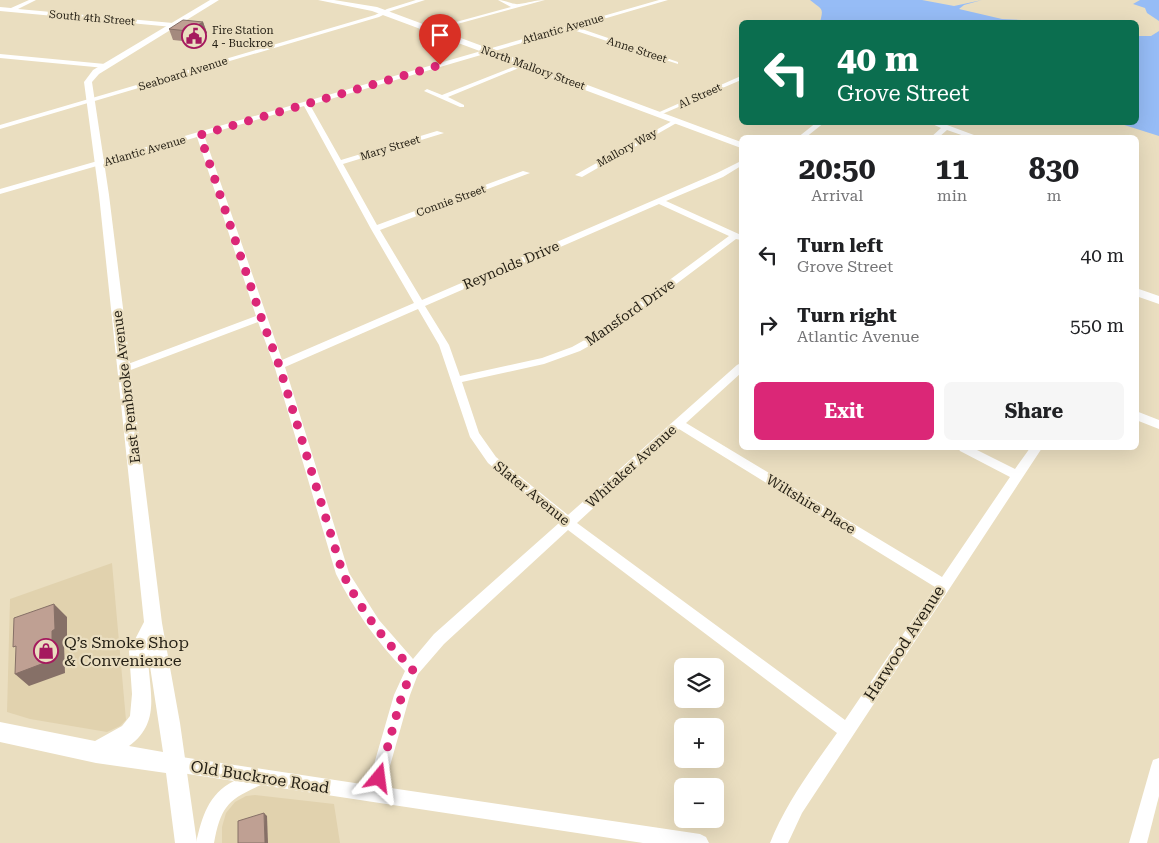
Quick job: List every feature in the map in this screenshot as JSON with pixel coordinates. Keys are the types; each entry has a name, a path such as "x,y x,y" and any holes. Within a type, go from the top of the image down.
{"main road":[{"name":"East Pembroke Avenue","path":"186,843 153,623 104,195 90,102 89,79 105,66 215,0"},
{"name":"North Mallory Street","path":"322,0 386,12 662,113 676,121 739,144"},
{"name":"North Mallory Street","path":"344,0 437,28 523,65 739,138"},
{"path":"1139,285 1159,292"},
{"path":"1139,293 1159,300"},
{"path":"96,752 120,741 134,729 140,719 143,701 139,650 153,623"},
{"name":"Old Buckroe Road","path":"0,732 96,752 175,764"}],"street":[{"path":"0,16 33,0"},
{"path":"386,12 397,0"},
{"name":"Seaboard Avenue","path":"0,127 90,102 422,0"},
{"path":"501,0 516,7"},
{"path":"437,28 542,0"},
{"path":"646,0 654,3"},
{"name":"Atlantic Avenue","path":"0,192 665,0"},
{"name":"South 4th Street","path":"0,9 173,25"},
{"name":"Anne Street","path":"569,28 676,63"},
{"path":"0,56 105,66"},
{"path":"443,98 523,65"},
{"name":"Al Street","path":"662,113 739,79"},
{"path":"427,91 462,106"},
{"name":"Slater Avenue","path":"306,104 375,229 444,345 474,434 492,460 568,523 847,731"},
{"name":"Mallory Way","path":"578,175 676,121"},
{"path":"804,135 818,125"},
{"path":"940,125 971,135"},
{"path":"937,135 946,127"},
{"name":"Mary Street","path":"339,163 440,133"},
{"path":"200,135 279,365 343,574 355,598 370,620 394,651 413,669"},
{"name":"Reynolds Drive","path":"279,365 720,175 739,164"},
{"name":"Connie Street","path":"375,229 526,173"},
{"path":"659,201 738,237"},
{"name":"Mansford Drive","path":"456,380 544,361 576,348 603,334 738,237"},
{"path":"124,369 261,317"},
{"name":"Whitaker Avenue","path":"374,794 402,695 413,669 439,639 739,370"},
{"path":"1139,416 1159,425"},
{"name":"Wiltshire Place","path":"679,424 943,584"},
{"path":"968,450 1016,474"},
{"name":"Harwood Avenue","path":"779,843 790,818 1016,474 1034,450"},
{"name":"Old Buckroe Road","path":"175,764 700,843"},
{"path":"1138,843 1159,766"},
{"path":"206,843 210,818 217,803 237,787 262,776"}],"shaded area":[{"path":"112,563 126,720 120,726 107,732 30,719 7,712 10,599"},
{"path":"255,795 334,804 340,843 222,843 222,827 226,813 235,802 246,796"}],"water":[{"path":"810,0 922,0 954,6 982,0 964,5 959,9 1002,19 1024,20 820,20 821,9"},
{"path":"1140,0 1159,0 1159,21 1147,13 1145,8 1133,4"},
{"path":"1159,31 1159,136 1124,125 1139,125 1139,36 1151,36"}],"building":[{"path":"183,20 203,22 188,31 169,29"},
{"path":"54,604 55,629 52,631 52,660 15,674 16,646 13,647 14,618"},
{"path":"264,813 265,843 238,843 238,821"}],"place":[{"name":"Fire Station 4 - Buckroe","path":"194,36"},
{"name":"Q’s Smoke Shop & Convenience","path":"46,651"}],"route":[{"path":"379,778 402,695 413,669 394,651 370,620 355,598 343,574 279,365 200,135 440,65"}]}
